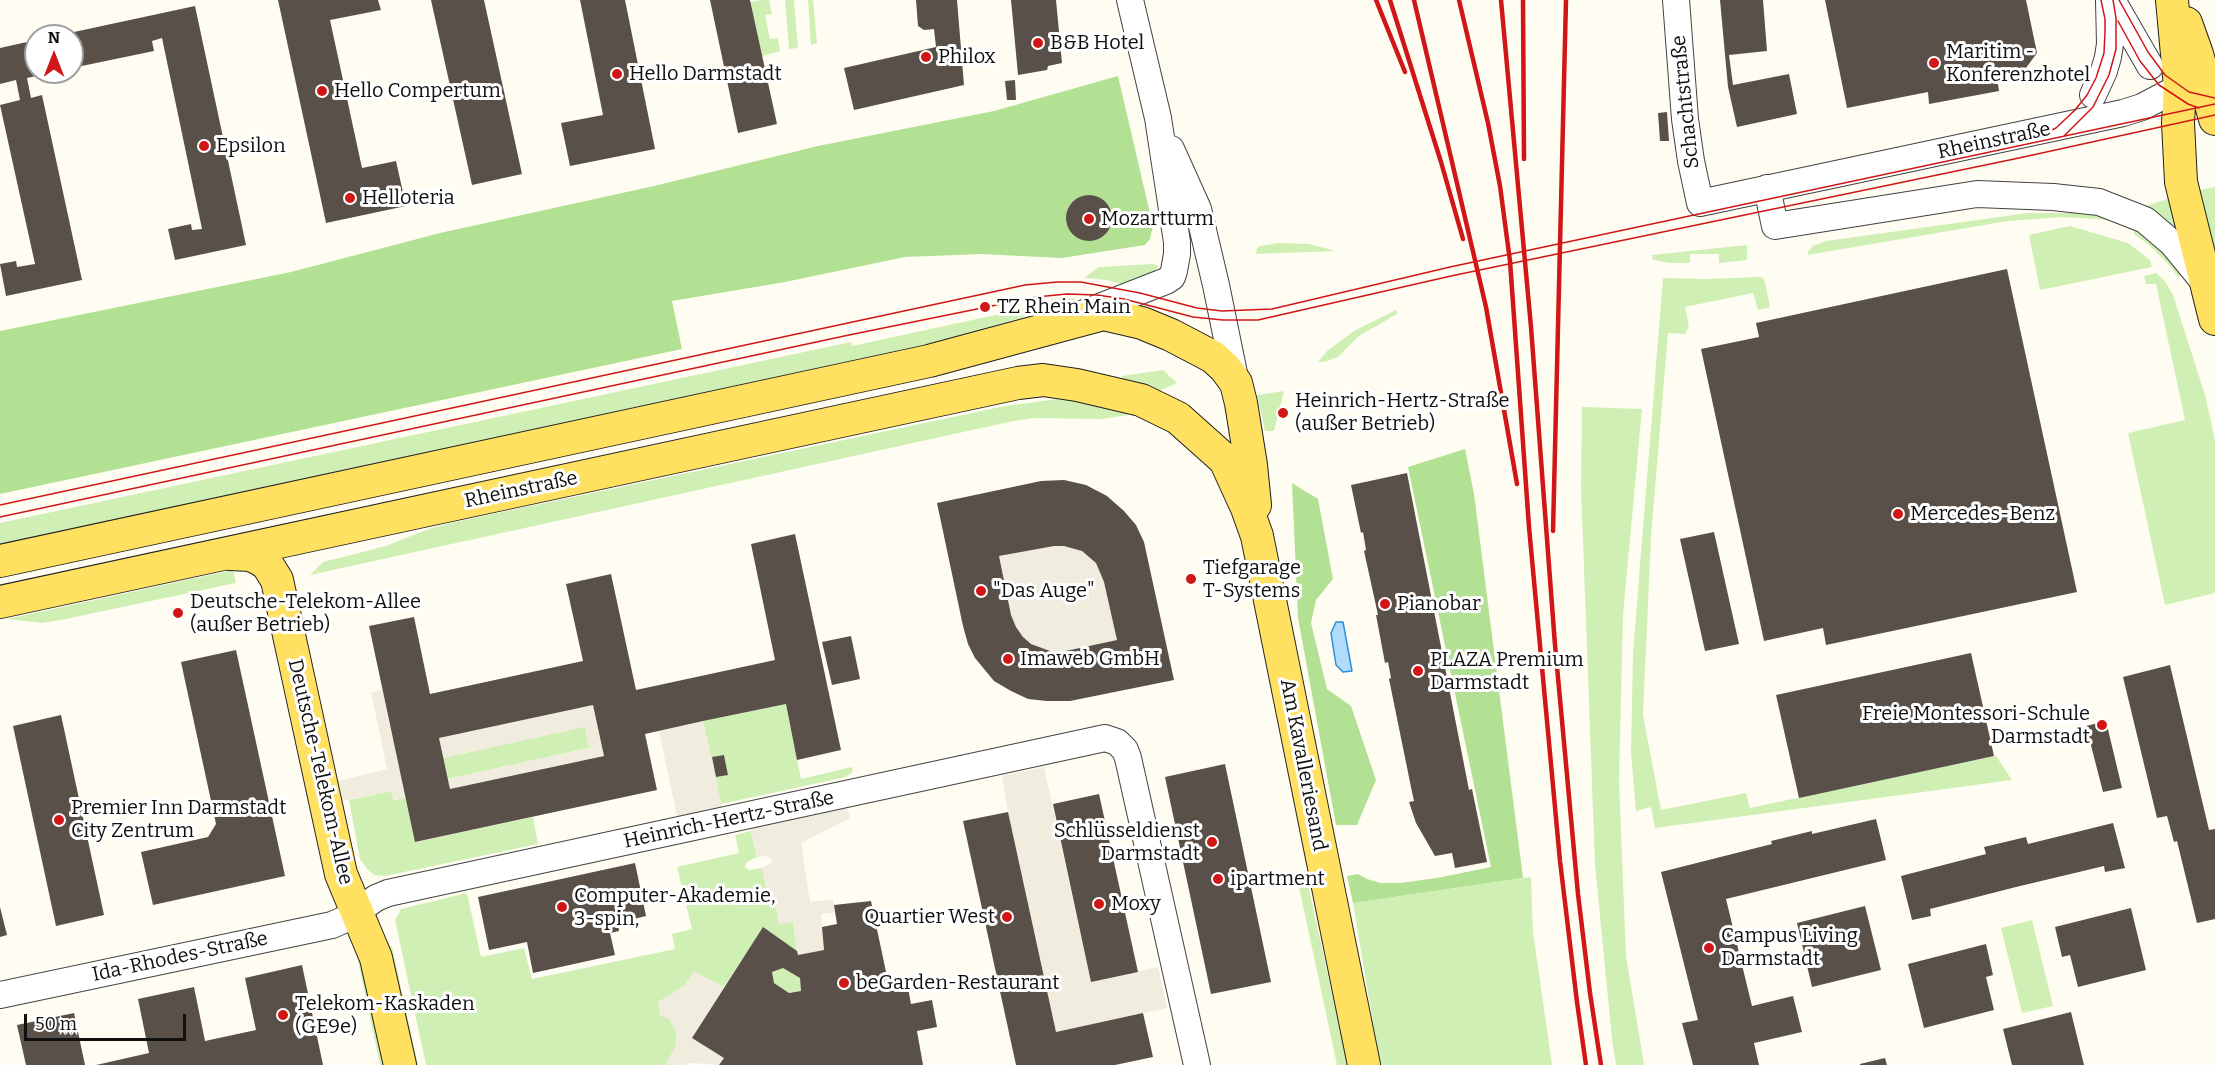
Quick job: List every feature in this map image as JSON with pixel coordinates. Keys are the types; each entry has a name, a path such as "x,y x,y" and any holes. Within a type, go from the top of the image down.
{"main road":[{"path":"2172,0 2215,119"},
{"path":"2178,0 2200,80 2178,123 2181,182 2215,319"},
{"name":"Rheinstraße","path":"0,561 928,361 1103,314 1142,323 1201,350 1225,368 1236,383"},
{"name":"Rheinstraße","path":"0,602 1006,386 1043,380"},
{"name":"Am Kavalleriesand","path":"1043,380 1077,385 1141,400 1178,418 1225,460 1257,536"},
{"name":"Am Kavalleriesand","path":"1236,383 1251,465 1257,536 1364,1065"},
{"name":"Deutsche-Telekom-Allee","path":"225,554 250,555 259,559 267,564 277,580 341,874 376,958 400,1065"}],"street":[{"path":"1130,0 1158,118"},
{"name":"Schachtstraße","path":"1676,0 1689,153 1700,203"},
{"path":"2110,0 2150,66"},
{"path":"2093,95 2108,57 2110,0"},
{"name":"Rheinstraße","path":"1700,203 2122,113 2149,104 2200,80"},
{"name":"Rheinstraße","path":"1040,332 1172,277 1177,242 1158,118"},
{"name":"Am Kavalleriesand","path":"1158,118 1198,209 1236,383"},
{"path":"1767,189 1775,226 1977,194 2099,202 2145,220 2160,232 2207,286"},
{"name":"Heinrich-Hertz-Straße","path":"356,912 376,898 388,893 1105,738 1117,742 1125,750 1128,758 1197,1065"},
{"name":"Ida-Rhodes-Straße","path":"0,995 332,925 356,912"}],"green space":[{"path":"769,0 772,14 765,15 770,39 778,38 780,51 762,56 750,2"},
{"path":"785,0 794,0 798,48 789,49"},
{"path":"808,0 813,0 817,43 811,45"},
{"path":"1118,76 1153,226 1150,239 1145,245 1062,258 981,254 905,257 785,282 672,301 682,349 0,494 0,331 291,272 440,233 654,186 818,146 994,111"},
{"path":"2215,187 2215,256 2199,190"},
{"path":"2173,197 2178,227 2175,228 2146,206"},
{"path":"2028,213 2095,213 2112,216 2111,220 2063,217 2008,221 1807,255 1813,246 1826,241"},
{"path":"2070,226 2128,243 2150,260 2152,267 2040,290 2029,235"},
{"path":"2134,228 2154,240 2181,275 2178,277 2149,245 2134,234"},
{"path":"1279,243 1309,244 1336,251 1256,254 1260,246"},
{"path":"1747,245 1747,260 1719,263 1719,254 1690,254 1690,263 1653,260 1652,255"},
{"path":"1153,264 1158,266 1153,274 1125,285 1107,280 1084,278 1099,267"},
{"path":"2156,273 2164,280 2173,295 2205,395 2215,440 2215,593 2165,605 2128,433 2185,420 2156,284 2146,284 2144,276"},
{"path":"1759,277 1765,282 1770,307 1758,310 1753,293 1685,307 1689,326 1685,334 1668,333 1651,537 1643,715 1661,810 1746,793 1750,808 1994,756 2012,780 1655,828 1651,807 1636,811 1631,752 1633,653 1663,278"},
{"path":"1075,298 1076,301 924,345 0,544 0,523 851,342 852,346 1051,303 1051,299"},
{"path":"1396,310 1397,314 1359,336 1338,357 1318,362 1327,351 1354,331"},
{"path":"1163,370 1177,383 1154,393 1123,384 1122,376"},
{"path":"1284,391 1274,431 1265,431 1257,395"},
{"path":"1058,399 1085,400 1136,410 1128,415 1102,419 1033,418 1009,422 310,575 323,562 386,546 450,523 1005,406"},
{"path":"1582,407 1642,409 1623,615 1619,781 1626,956 1644,1065 1616,1065 1595,865 1581,487"},
{"path":"1465,449 1474,494 1523,878 1353,903 1347,876 1358,874 1381,883 1400,883 1491,867 1408,467"},
{"path":"1292,483 1318,499 1333,579 1316,600 1311,623 1327,689 1351,706 1376,780 1357,825 1336,825 1298,618"},
{"path":"233,570 236,583 42,623 7,619"},
{"path":"786,704 801,779 852,767 853,772 846,777 721,804 703,721","holes":["724,755 728,774 716,777 712,758"]},
{"path":"585,726 589,748 448,779 443,758"},
{"path":"392,791 394,800 406,798 416,842 533,817 538,844 385,876 374,875 360,859 349,800"},
{"path":"751,831 757,857 747,862 745,867 749,870 762,868 767,890 776,907 779,924 793,922 797,951 763,928 724,987 694,972 685,985 658,1002 673,1023 677,1034 676,1045 666,1065 426,1065 395,920 401,909 467,893 481,957 524,948 532,979 675,949 672,934 692,929 677,867 739,853 735,835"},
{"path":"1305,871 1348,1065 1337,1065 1296,873"},
{"path":"1531,877 1533,932 1552,1065 1380,1065 1353,903"},
{"path":"2032,920 2053,1006 2022,1013 2001,928"},
{"path":"390,945 418,1065 410,1065 384,946"},
{"path":"360,952 387,1065 380,1065 357,956"},
{"path":"783,968 800,978 801,991 789,993 774,983 772,972"}],"shaded area":[{"path":"1054,546 1082,551 1096,563 1104,582 1117,640 1061,652 1050,651 1031,644 1016,627 1011,615 999,556"},
{"path":"382,690 406,798 393,800 391,791 342,801 338,781 387,769 371,692"},
{"path":"593,705 604,756 450,789 448,779 589,748 585,727 443,758 439,738"},
{"path":"703,721 723,811 678,821 659,731"},
{"path":"1044,767 1091,981 1158,967 1167,1008 1056,1032 1002,776"},
{"path":"847,807 850,818 801,843 810,902 833,899 835,912 821,914 824,950 798,955 793,922 779,925 776,907 767,890 762,868 770,864 772,860 767,856 757,857 750,827"},
{"path":"694,972 724,987 692,1038 724,1058 719,1065 692,1063 666,1065 676,1045 677,1034 669,1019 660,1015 658,1002 685,985"}],"water":[{"path":"1336,622 1343,622 1352,671 1343,672 1336,665 1331,633"}],"building":[{"name":"Hello Compertum","path":"278,0 378,0 381,10 330,20 362,168 396,161 406,206 326,223"},
{"path":"431,0 484,0 522,174 472,185"},
{"name":"Hello Darmstadt","path":"580,0 625,0 655,149 570,166 561,123 603,115"},
{"path":"710,0 750,0 777,124 738,133"},
{"name":"Philox","path":"916,0 957,0 964,85 854,110 844,68 936,47 934,29 924,30 918,26"},
{"name":"B&B Hotel","path":"1011,0 1056,0 1062,63 1048,66 1047,70 1018,75"},
{"path":"1720,0 1763,0 1767,51 1729,55 1733,85 1789,74 1797,114 1737,127 1728,87"},
{"name":"Maritim - Konferenzhotel","path":"1825,0 2026,0 2037,53 2023,72 1997,78 1999,91 1929,104 1928,92 1847,108"},
{"name":"Epsilon","path":"195,6 246,245 175,260 168,229 191,224 192,230 202,229 162,38 152,41 154,51 84,66 84,30"},
{"path":"24,43 24,84 28,84 31,98 42,95 82,280 6,296 0,264 16,261 17,267 35,264 0,105 20,100 16,80 0,84 0,48"},
{"path":"1015,80 1016,100 1007,100 1005,81"},
{"path":"1667,112 1669,141 1660,141 1658,113"},
{"name":"Mozartturm","path":"1089,195 1105,202 1112,218 1105,234 1089,241 1073,234 1066,218 1073,202"},
{"name":"Mercedes-Benz","path":"2007,269 2077,592 1826,645 1823,628 1764,641 1701,349 1759,337 1756,323"},
{"name":"PLAZA Premium Darmstadt","path":"1407,473 1469,790 1472,789 1487,862 1455,868 1452,853 1435,856 1416,823 1409,802 1414,801 1389,679 1391,678 1388,662 1385,663 1376,615 1378,615 1364,551 1366,550 1363,532 1361,533 1351,485"},
{"name":"\"Das Auge\"","path":"1064,480 1086,485 1107,496 1136,525 1144,542 1174,680 1070,701 1028,699 994,681 975,658 963,626 937,503 1041,481","holes":["1064,546 1082,551 1096,563 1104,582 1117,640 1061,652 1050,651 1031,644 1016,627 1011,615 999,556"]},
{"path":"1714,532 1739,644 1705,651 1680,539"},
{"path":"795,534 841,750 797,760 786,704 703,721 645,734 657,790 415,842 369,626 414,617 430,694 583,661 566,584 611,574 636,690 775,660 751,544","holes":["593,705 604,756 450,789 439,738"]},
{"path":"851,636 860,679 832,685 822,642"},
{"path":"236,650 285,876 153,905 141,852 208,837 216,824 181,662"},
{"path":"1971,653 1994,756 1799,798 1776,695"},
{"path":"2170,665 2209,830 2215,829 2215,919 2197,923 2177,841 2174,842 2167,816 2157,818 2123,677"},
{"name":"Premier Inn Darmstadt City Zentrum","path":"61,715 104,915 56,926 13,726"},
{"path":"2106,721 2122,788 2103,792 2086,726"},
{"path":"724,755 728,775 716,777 712,757"},
{"name":"ipartment","path":"1225,764 1271,982 1211,994 1165,777"},
{"name":"Moxy","path":"1099,794 1138,972 1091,982 1053,804"},
{"name":"Quartier West","path":"1008,812 1056,1032 1143,1013 1153,1057 1115,1065 1016,1065 963,821"},
{"name":"Campus Living Darmstadt","path":"1876,819 1886,860 1726,899 1752,1006 1793,996 1802,1032 1754,1043 1759,1065 1693,1065 1682,1023 1698,1020 1661,872 1772,844 1771,841"},
{"path":"2113,823 2125,868 2105,872 2104,866 2016,887 1930,909 1931,916 1912,920 1901,876 1986,854 1984,847 2026,837 2028,844"},
{"name":"Computer-Akademie, 3-spin,","path":"635,863 646,916 618,923 619,931 610,933 615,955 533,973 527,942 489,950 478,897"},
{"name":"beGarden-Restaurant","path":"871,901 889,986 907,982 911,1004 932,1000 937,1027 917,1031 923,1065 719,1065 724,1058 692,1038 763,927 797,951 798,955 824,950 822,927 837,924 834,905","holes":["783,968 800,978 801,991 789,993 774,983 772,972"]},
{"path":"1865,906 1881,970 1812,987 1797,923"},
{"path":"0,907 7,935 0,937"},
{"path":"2131,908 2146,970 2078,987 2070,955 2062,957 2055,927"},
{"path":"1986,944 1993,975 1986,977 1994,1010 1924,1028 1908,964"},
{"name":"Telekom-Kaskaden (GE9e)","path":"302,965 323,1065 96,1065 149,1053 138,999 194,987 205,1041 256,1030 245,978"},
{"path":"2071,1012 2084,1065 2012,1065 2003,1029"},
{"path":"74,1013 85,1065 26,1065 17,1025"},
{"path":"1885,1058 1887,1065 1860,1065 1860,1064"}],"tram line":[{"path":"2036,138 2056,128 2075,110 2087,95 2096,78 2104,53 2105,19 2101,0"},
{"path":"2064,136 2093,107 2109,75 2116,49 2116,18 2113,0"},
{"path":"2119,0 2148,52 2165,75 2189,92 2215,98"},
{"path":"2118,21 2140,61 2159,85 2188,104 2199,108"},
{"path":"0,505 1025,285 1081,282 1140,293 1197,308 1222,311 1272,309 1450,267 2215,104"},
{"path":"0,517 1036,297 1067,294 1097,295 1124,299 1193,317 1258,320 1451,276 2215,115"}],"railway":[{"path":"1376,0 1405,72"},
{"path":"1390,0 1463,239"},
{"path":"1414,0 1486,307 1517,484"},
{"path":"1459,0 1488,123 1500,186 1510,261 1529,527 1560,861 1586,1065"},
{"path":"1501,0 1531,327 1555,645 1578,894 1601,1065"},
{"path":"1523,0 1524,159"},
{"path":"1553,531 1566,0"}],"place":[{"name":"B&B Hotel","path":"1038,43"},
{"name":"Philox","path":"926,57"},
{"name":"Maritim - Konferenzhotel","path":"1934,63"},
{"name":"Hello Darmstadt","path":"617,74"},
{"name":"Hello Compertum","path":"322,91"},
{"name":"Epsilon","path":"204,146"},
{"name":"Helloteria","path":"350,198"},
{"name":"Mozartturm","path":"1089,219"},
{"name":"TZ Rhein Main","path":"985,307"},
{"name":"Heinrich-Hertz-Straße (außer Betrieb)","path":"1283,413"},
{"name":"Mercedes-Benz","path":"1898,514"},
{"name":"Tiefgarage T-Systems","path":"1191,579"},
{"name":"\"Das Auge\"","path":"981,591"},
{"name":"Pianobar","path":"1385,604"},
{"name":"Deutsche-Telekom-Allee (außer Betrieb)","path":"178,613"},
{"name":"Imaweb GmbH","path":"1008,659"},
{"name":"PLAZA Premium Darmstadt","path":"1418,671"},
{"name":"Freie Montessori-Schule Darmstadt","path":"2102,725"},
{"name":"Premier Inn Darmstadt City Zentrum","path":"59,820"},
{"name":"Schlüsseldienst Darmstadt","path":"1212,842"},
{"name":"ipartment","path":"1218,879"},
{"name":"Moxy","path":"1099,904"},
{"name":"Computer-Akademie, 3-spin,","path":"562,907"},
{"name":"Quartier West","path":"1007,917"},
{"name":"Campus Living Darmstadt","path":"1709,948"},
{"name":"beGarden-Restaurant","path":"844,983"},
{"name":"Telekom-Kaskaden (GE9e)","path":"283,1015"}]}
